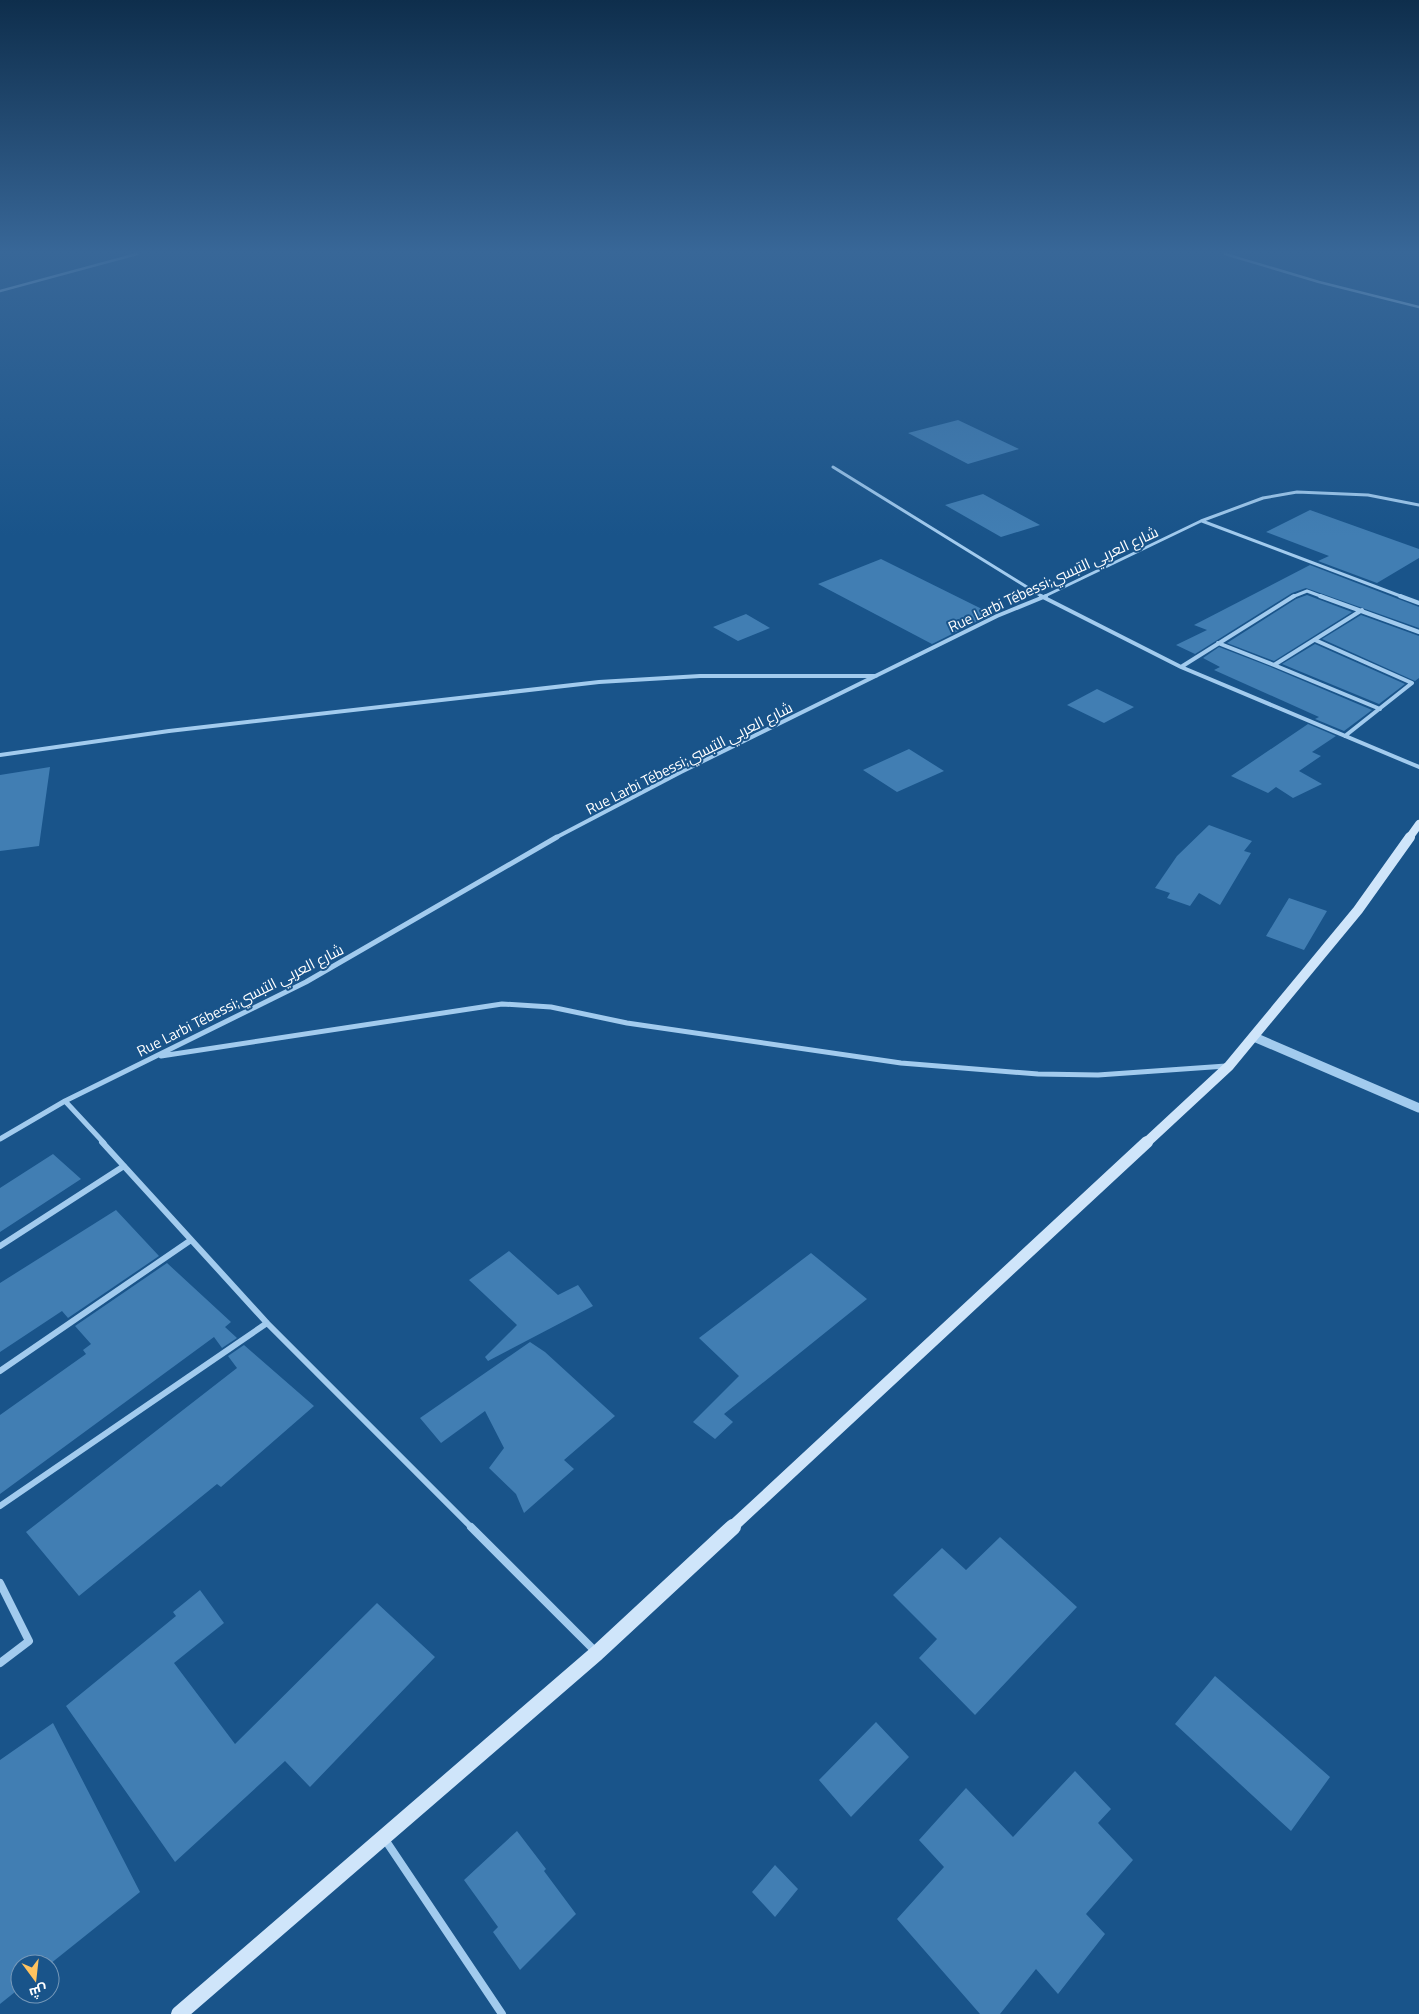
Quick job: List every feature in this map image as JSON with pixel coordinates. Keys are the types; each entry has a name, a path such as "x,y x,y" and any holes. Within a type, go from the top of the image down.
{"main road":[{"path":"179,2014 597,1653 1229,1066 1358,910 1419,824"}],"street":[{"path":"833,467 1044,597 1181,667 1419,767"},
{"name":"Rue Larbi Tébessi;شارع العربي التبسي","path":"0,1139 66,1101 306,982 549,842 681,772 879,676 996,616 1044,597 1201,521 1264,498 1297,492 1368,495 1419,505"},
{"path":"1201,521 1419,603"},
{"path":"1181,667 1300,592 1315,592 1419,632"},
{"path":"1274,665 1362,610"},
{"path":"1315,640 1412,683 1412,685 1345,736"},
{"path":"1218,644 1380,709"},
{"path":"0,755 169,731 599,682 700,676 879,676"},
{"path":"155,1057 502,1004 551,1007 627,1023 901,1063 1038,1074 1081,1074 1229,1066"},
{"path":"1254,1037 1419,1108"},
{"path":"66,1101 267,1323 597,1653"},
{"path":"0,1246 124,1166"},
{"path":"0,1371 191,1240"},
{"path":"0,1506 267,1323"},
{"path":"0,1583 29,1641 0,1663"},
{"path":"383,1836 502,2014"}],"building":[{"path":"958,420 1019,449 968,464 908,433"},
{"path":"983,494 1040,525 1001,537 945,505"},
{"path":"1310,510 1419,549 1419,558 1377,583 1318,561 1329,556 1266,532"},
{"path":"881,559 992,614 932,644 818,584"},
{"path":"1310,565 1419,607 1419,628 1306,588 1292,593 1195,654 1176,645 1207,630 1194,625"},
{"path":"1307,595 1352,612 1274,661 1227,643 1296,599"},
{"path":"746,614 770,628 738,641 713,627"},
{"path":"1361,615 1419,636 1419,678 1415,681 1322,639"},
{"path":"1315,644 1405,684 1379,704 1282,664"},
{"path":"1219,647 1372,710 1344,731 1315,719 1319,717 1214,670 1220,667 1203,658"},
{"path":"1097,689 1134,707 1104,723 1067,705"},
{"path":"1308,724 1336,736 1312,752 1321,756 1299,771 1322,784 1293,798 1276,787 1268,793 1231,776"},
{"path":"909,749 944,771 897,792 863,770"},
{"path":"50,767 39,846 0,851 0,775"},
{"path":"1209,825 1252,841 1244,851 1251,853 1220,905 1199,893 1190,906 1167,898 1170,893 1155,888 1177,856"},
{"path":"1289,898 1327,911 1304,950 1266,936"},
{"path":"53,1154 81,1179 0,1232 0,1188"},
{"path":"116,1210 159,1256 68,1318 62,1311 0,1352 0,1283"},
{"path":"509,1251 558,1295 578,1285 593,1306 488,1361 485,1357 517,1325 469,1280"},
{"path":"811,1253 867,1299 724,1414 733,1422 715,1439 693,1422 739,1376 699,1338"},
{"path":"167,1263 231,1322 225,1327 237,1338 222,1348 214,1337 0,1494 0,1415 86,1354 83,1350 91,1344 75,1326"},
{"path":"530,1342 545,1352 615,1416 564,1460 574,1469 524,1513 516,1494 489,1468 504,1448 485,1411 441,1443 420,1418"},
{"path":"244,1345 314,1406 221,1487 217,1484 79,1596 26,1532 237,1368 228,1356"},
{"path":"1000,1537 1077,1607 975,1715 919,1658 937,1639 893,1595 942,1548 966,1570"},
{"path":"200,1590 224,1623 174,1663 235,1744 377,1603 435,1657 310,1787 285,1761 175,1862 66,1706 176,1616 173,1612"},
{"path":"1215,1676 1330,1777 1291,1831 1175,1724"},
{"path":"876,1722 909,1757 851,1817 819,1780"},
{"path":"53,1723 140,1892 60,1956 60,1954 10,1954 10,1996 0,2004 0,1760"},
{"path":"1075,1771 1111,1809 1098,1823 1133,1860 1086,1914 1105,1934 1058,1994 1036,1969 1000,2014 980,2014 897,1919 944,1867 919,1840 966,1788 1013,1837"},
{"path":"517,1831 546,1869 544,1871 576,1914 520,1970 493,1932 498,1927 464,1880"},
{"path":"775,1865 798,1889 775,1917 752,1892"}]}
